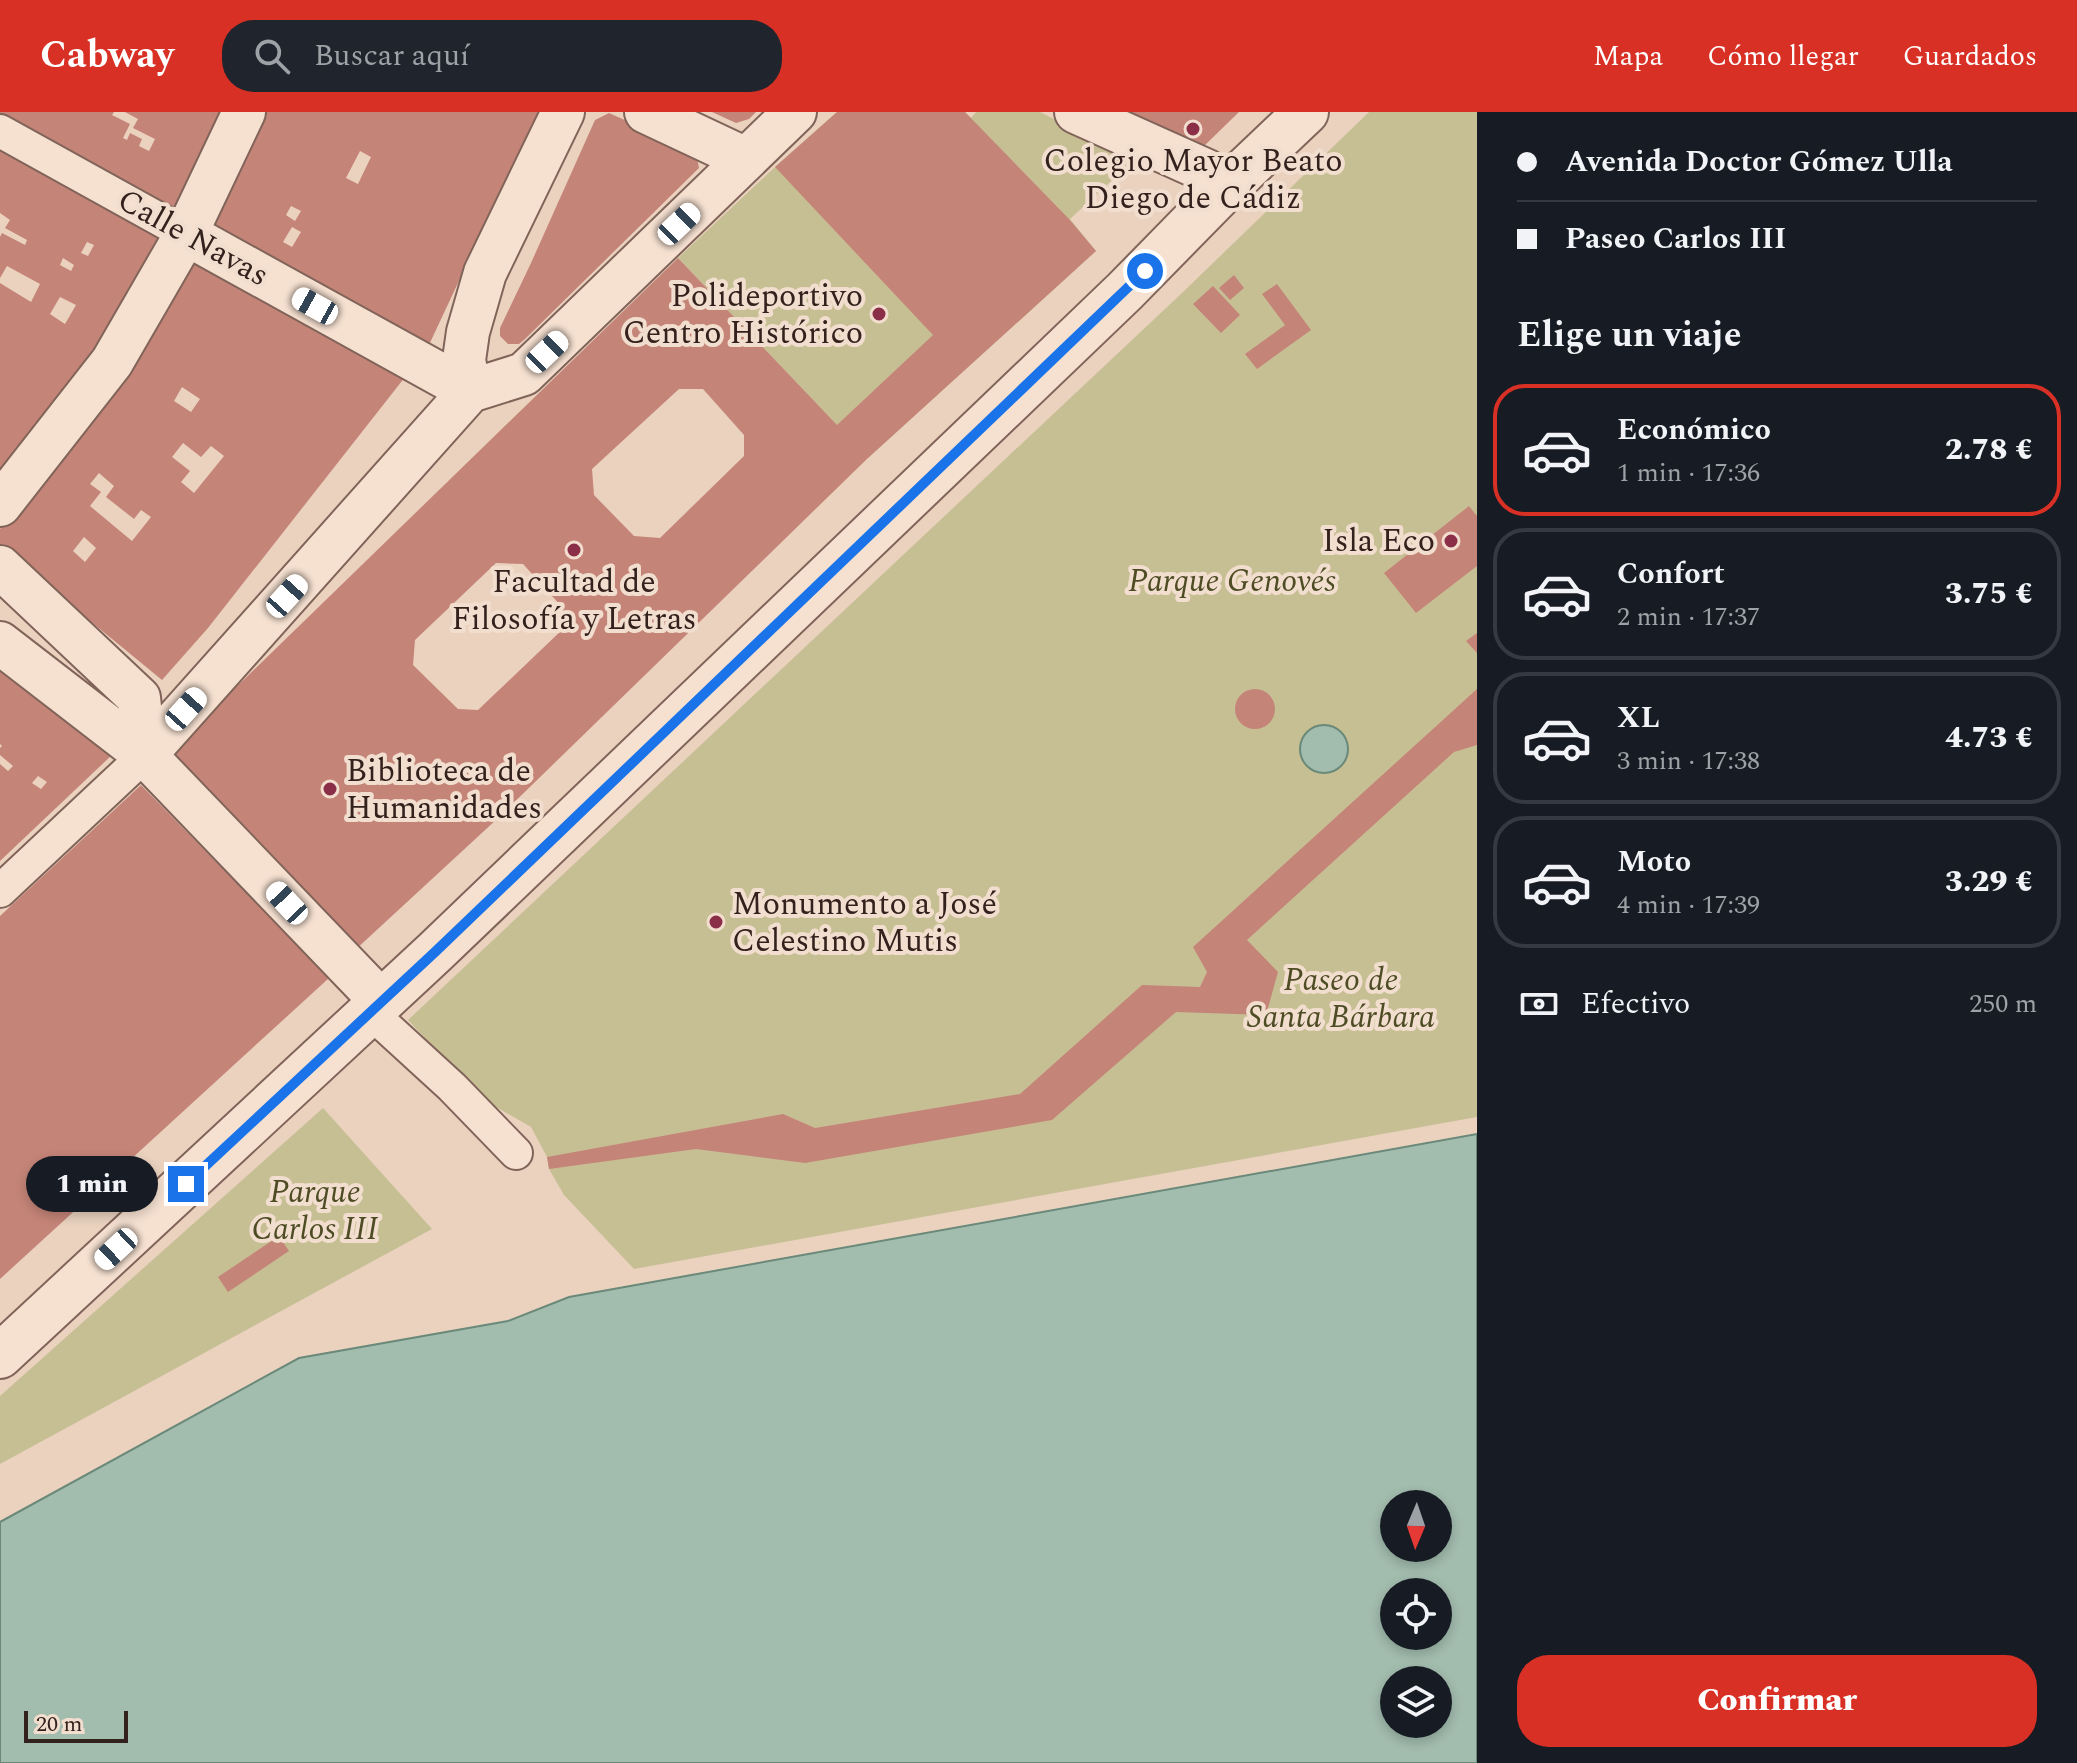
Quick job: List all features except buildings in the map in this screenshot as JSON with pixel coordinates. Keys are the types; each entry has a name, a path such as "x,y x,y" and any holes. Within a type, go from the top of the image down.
{"street":[{"path":"0,505 112,362 186,234 244,112"},
{"path":"470,391 464,360 468,332 485,273 563,112"},
{"path":"646,112 746,159"},
{"path":"0,891 145,755 470,391 524,374 795,112"},
{"path":"1076,112 1207,171 1224,190"},
{"path":"0,1356 447,941 1125,291 1306,112"},
{"name":"Calle Navas","path":"0,131 470,391"},
{"path":"0,567 139,698 145,755"},
{"path":"0,643 145,755 516,1153"}],"green space":[{"name":"Polideportivo Centro Histórico","path":"837,112 965,112 971,118 976,112 1040,112 1134,160 1070,219 1096,251 868,458 678,258"},
{"name":"Parque Genovés","path":"1369,112 1477,112 1477,1117 634,1269 564,1195 531,1127 482,1099 408,1020 1182,293"},
{"name":"Parque Carlos III","path":"323,1108 432,1229 0,1464 0,1396"}],"shaded area":[{"path":"1324,725 1341,732 1348,749 1341,766 1324,773 1307,766 1300,749 1307,732"},
{"path":"1477,1134 1477,1763 0,1763 0,1522 299,1358 508,1321 569,1297"}],"place":[{"name":"Colegio Mayor Beato Diego de Cádiz","path":"1193,129"},
{"name":"Polideportivo Centro Histórico","path":"879,314"},
{"name":"Isla Eco","path":"1451,541"},
{"name":"Facultad de Filosofía y Letras","path":"574,550"},
{"name":"Biblioteca de Humanidades","path":"330,789"},
{"name":"Monumento a José Celestino Mutis","path":"716,922"}],"route":[{"path":"186,1184 435,952 1145,271"}],"park label":[{"name":"Paseo de Santa Bárbara","path":"1341,998"}]}
